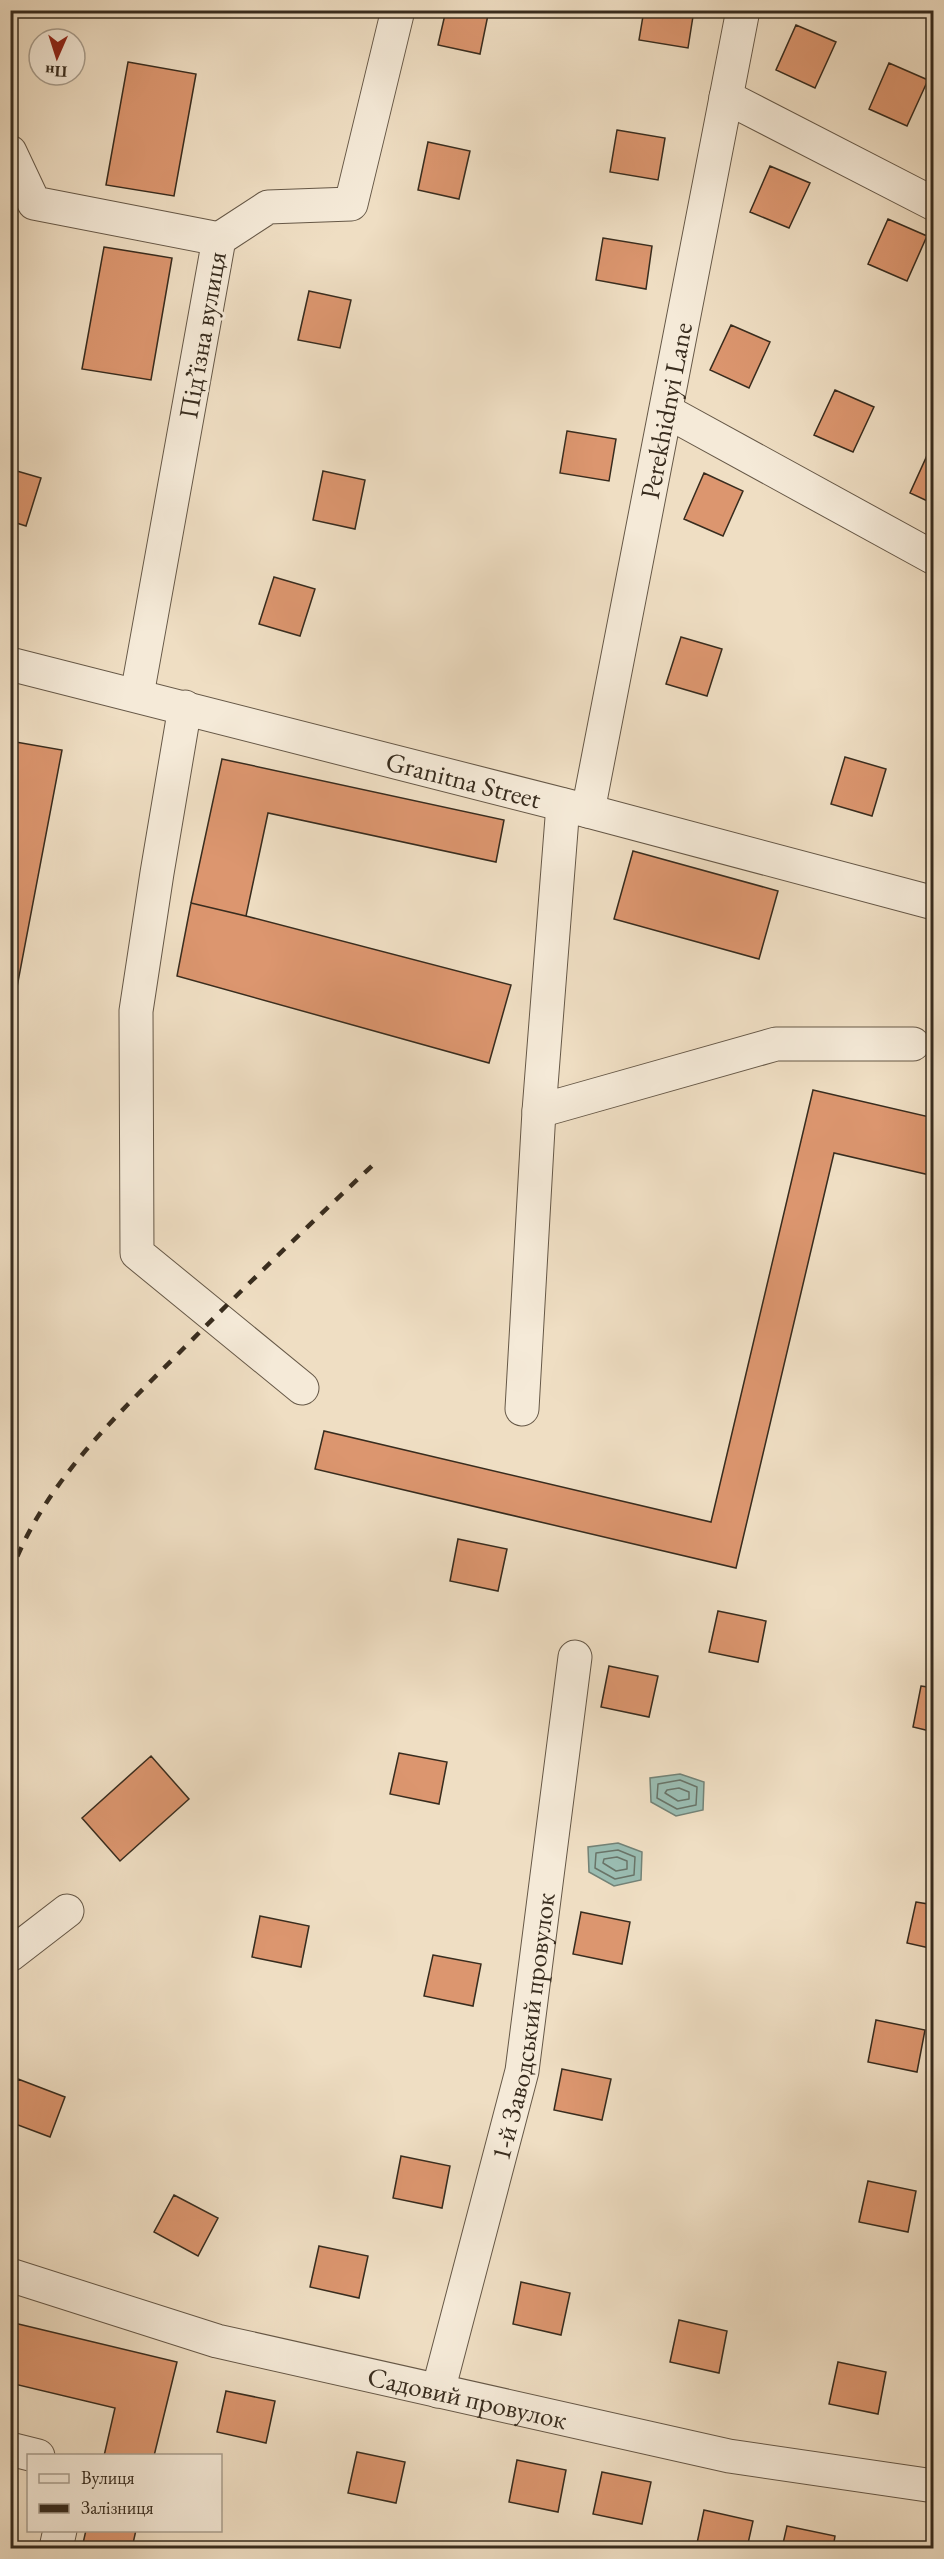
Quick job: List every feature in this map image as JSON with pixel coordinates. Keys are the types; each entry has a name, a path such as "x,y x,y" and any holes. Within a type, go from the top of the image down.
{"street":[{"name":"Підʼїзна вулиця","path":"137,695 219,239 268,207 351,204 398,10"},
{"name":"Perekhidnyi Lane","path":"522,1409 539,1111 575,808 666,411 743,10"},
{"path":"726,98 933,204"},
{"path":"10,152 34,202 219,239"},
{"path":"666,411 933,558"},
{"name":"Granitna Street","path":"10,664 575,808 928,903"},
{"path":"185,707 136,1011 137,1253 302,1388"},
{"path":"539,1111 776,1044 913,1044"},
{"name":"1-й Заводський провулок","path":"438,2391 522,2071 575,1657"},
{"path":"10,1955 67,1911"},
{"name":"Садовий провулок","path":"10,2275 217,2341 729,2456 933,2486"},
{"path":"10,2449 30,2454"},
{"path":"56,2548 60,2532"}],"water":[{"path":"680,1774 704,1782 703,1810 676,1816 651,1802 650,1778"},
{"path":"618,1843 642,1852 641,1880 614,1886 589,1872 588,1847"}],"building":[{"path":"446,10 489,10 480,54 438,45"},
{"path":"644,10 694,10 688,48 639,40"},
{"path":"796,25 836,42 815,88 776,70"},
{"path":"128,62 196,74 174,196 106,185"},
{"path":"889,63 928,80 907,126 869,109"},
{"path":"617,130 665,138 658,180 610,172"},
{"path":"428,142 470,151 459,199 418,190"},
{"path":"770,166 810,183 789,228 750,212"},
{"path":"888,219 927,236 907,281 868,264"},
{"path":"603,238 652,246 646,289 596,280"},
{"path":"104,247 172,258 151,380 82,369"},
{"path":"309,291 351,300 340,348 298,340"},
{"path":"731,325 770,342 749,388 710,370"},
{"path":"835,390 874,407 853,452 814,435"},
{"path":"567,431 616,439 609,481 560,473"},
{"path":"930,449 934,450 934,504 910,493"},
{"path":"10,469 41,478 26,526 10,521"},
{"path":"323,471 365,480 355,529 313,520"},
{"path":"704,473 743,491 723,536 684,519"},
{"path":"274,577 315,589 300,636 259,624"},
{"path":"681,637 722,649 707,696 666,684"},
{"path":"10,741 62,750 10,1024"},
{"path":"845,757 886,769 872,816 831,804"},
{"path":"222,759 504,820 496,862 268,813 246,916 191,903"},
{"path":"633,851 778,891 759,959 614,919"},
{"path":"191,903 511,985 489,1063 177,976"},
{"path":"813,1090 934,1118 934,1176 834,1153 736,1568 315,1469 324,1431 711,1522"},
{"path":"458,1539 507,1549 498,1591 450,1581"},
{"path":"718,1611 766,1621 758,1662 709,1652"},
{"path":"609,1666 658,1676 649,1717 601,1707"},
{"path":"921,1686 934,1688 934,1732 913,1727"},
{"path":"399,1753 447,1762 439,1804 390,1794"},
{"path":"151,1756 189,1799 120,1861 82,1818"},
{"path":"916,1902 934,1905 934,1949 907,1943"},
{"path":"581,1912 630,1922 622,1964 573,1954"},
{"path":"260,1916 309,1926 301,1967 252,1957"},
{"path":"433,1955 481,1964 473,2006 424,1996"},
{"path":"876,2020 925,2030 917,2072 868,2062"},
{"path":"562,2069 611,2079 602,2120 554,2110"},
{"path":"18,2079 65,2097 50,2137 10,2122 10,2100"},
{"path":"401,2156 450,2166 442,2208 393,2198"},
{"path":"868,2181 916,2191 908,2232 859,2222"},
{"path":"174,2195 218,2218 198,2256 154,2232"},
{"path":"319,2246 368,2256 359,2298 310,2287"},
{"path":"521,2282 570,2293 561,2335 513,2324"},
{"path":"679,2320 727,2331 719,2373 670,2362"},
{"path":"10,2322 177,2362 154,2454 104,2454 115,2408 10,2383"},
{"path":"838,2362 886,2372 878,2414 829,2404"},
{"path":"226,2391 275,2401 266,2443 217,2432"},
{"path":"357,2452 405,2462 396,2503 348,2493"},
{"path":"517,2460 566,2470 558,2512 509,2502"},
{"path":"602,2472 651,2482 642,2524 593,2514"},
{"path":"704,2510 753,2521 747,2548 696,2548"},
{"path":"787,2526 835,2536 833,2548 782,2548"},
{"path":"86,2532 136,2532 132,2548 82,2548"}],"railway":[{"path":"10,1575 40,1512 59,1484 103,1430 225,1307 375,1163"}]}
